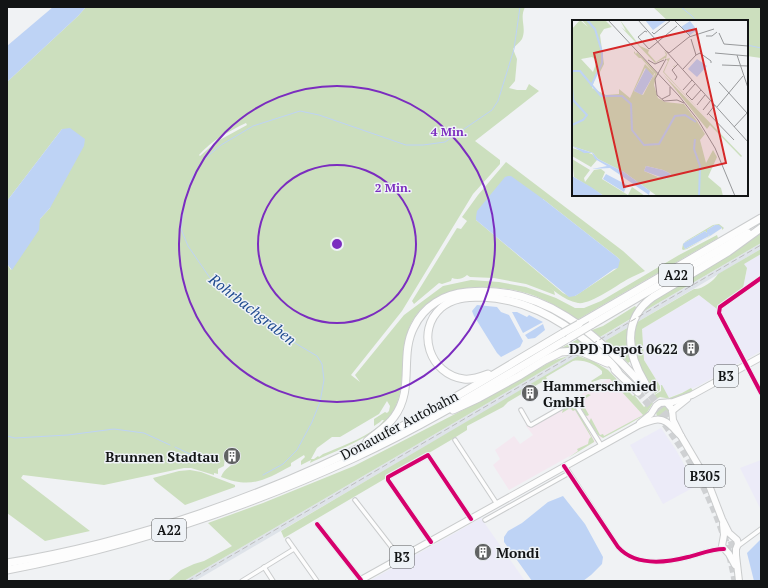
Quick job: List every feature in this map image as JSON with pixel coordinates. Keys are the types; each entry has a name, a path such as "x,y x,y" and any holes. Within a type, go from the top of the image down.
{"highway":[{"name":"Donauufer Autobahn","path":"7,570 93,552 153,536 269,495 354,458 432,418 761,218"},
{"name":"Donauufer Autobahn","path":"588,323 761,227"},
{"path":"359,448 387,426 398,412 406,389 407,349 412,331 420,317 427,309 438,301 448,296 464,292 491,291 513,294 532,299 567,317 593,336 614,354 646,386 635,363 631,342 632,323 637,311 653,297 728,252 761,227"},
{"path":"500,371 478,378 464,379 450,374 439,367 430,352 427,337 431,321 440,308 457,299 477,297 502,299 526,305 550,316 575,333 611,362 618,372"},
{"name":"Donauufer Autobahn","path":"7,563 94,545 175,521 272,486 359,448 416,419 500,371 566,336"},
{"path":"432,418 479,398 544,360 561,352 582,352 606,362 638,392"}],"main road":[{"name":"B3","path":"639,425 660,403 673,402 692,395 761,357"},
{"name":"B3","path":"360,580 431,542 600,445 639,425 669,419 672,413 692,395"},
{"path":"667,403 671,406 672,413"},
{"path":"654,410 655,415 661,420"},
{"name":"B305","path":"672,413 681,436 713,494 722,519 734,537 737,547 737,570 739,581"},
{"name":"B305","path":"661,420 669,424 681,436"},
{"name":"B305","path":"722,519 723,540 726,550 737,570"},
{"path":"723,540 727,536 734,537"},
{"path":"726,550 732,552 737,547"}],"street":[{"path":"761,278 720,307 719,313 761,393"},
{"path":"521,410 529,424 532,425 569,404 576,405 600,445"},
{"path":"455,440 498,504"},
{"path":"431,542 388,478 428,455 471,518"},
{"path":"564,466 618,547 627,556 641,561 670,560 686,558 711,550 726,550"},
{"path":"485,520 569,473"},
{"path":"356,500 400,558"},
{"path":"317,524 360,580"},
{"path":"737,547 761,529"},
{"path":"734,537 749,538"},
{"path":"288,540 317,581"},
{"path":"711,550 723,540"},
{"path":"242,581 294,549"},
{"path":"264,567 273,581"}],"shaded area":[{"path":"761,243 761,249 629,327 195,581 184,581"},
{"path":"761,254 761,351 698,386 668,398 644,360 642,329 700,295 717,308 743,288 747,269 743,264"},
{"path":"610,378 643,415 509,490 493,465 500,459 495,450 514,436 520,444 533,435 526,426"},
{"path":"661,428 676,450 696,486 663,504 630,445"},
{"path":"761,460 761,510 740,468"},
{"path":"481,518 525,581 369,581 448,537"}],"green space":[{"path":"86,7 525,7 523,11 524,31 522,39 513,49 517,59 515,81 509,88 526,90 529,84 539,91 475,141 500,160 500,164 473,194 402,311 351,375 360,382 355,375 404,315 443,286 471,280 499,282 526,287 556,298 575,308 584,308 601,301 679,255 717,235 718,238 577,320 546,301 518,291 481,287 462,289 445,294 430,302 417,314 408,331 405,341 400,393 392,413 385,422 376,430 355,442 343,448 310,463 311,460 301,465 301,461 305,457 304,455 291,463 291,466 265,479 241,482 232,481 221,477 224,471 234,463 238,457 230,452 227,457 225,456 224,466 218,469 218,474 214,473 214,475 191,468 184,468 104,485 23,475 21,478 90,531 45,541 7,513 7,264 11,270 40,219 50,208 62,129 7,201 7,82","holes":["246,123 247,125 216,142 200,156 199,155 209,145 233,129","387,401 390,406 389,411 374,419 374,426 384,420 373,431 319,457 318,456 311,459 317,448 332,437 340,437 379,414"]},
{"path":"653,7 761,7 761,58 748,56 748,20 667,20"},
{"path":"506,162 623,251 645,271 596,298 583,303 573,302 567,299 558,294 541,280 554,291 555,295 526,284 494,278 470,277 467,275 460,279 452,278 451,281 442,284 439,283 414,304 412,301 457,228 461,229 467,221 462,217 478,195","holes":["543,199 620,260 616,269 575,296 569,296 563,293 476,220"]},
{"path":"719,224 724,228 722,230 722,228 715,225 707,230 707,233 705,231 684,243 713,225"},
{"path":"761,233 761,243 636,316 644,306 736,251"},
{"path":"703,240 687,249 683,250 684,243 685,249"},
{"path":"761,249 761,254 744,264 747,268 743,288 721,304 717,309 699,295 642,329 644,360 660,386 660,390 655,394 653,391 651,392 649,390 645,393 642,390 635,396 644,407 650,403 649,401 653,403 646,414 603,438 598,435 589,422 591,418 600,435 603,434 604,436 643,415 610,379 591,381 602,374 602,371 599,368 585,361 573,361 546,377 547,379 508,402 503,407 467,426 467,430 451,440 284,538 281,531 578,356 593,361 608,370 633,396 649,383 641,369 637,355 634,324 694,289 700,288 707,284 718,274"},
{"path":"635,306 637,308 632,318 600,337 592,330 603,326"},
{"path":"629,327 631,361 628,363 605,341"},
{"path":"578,339 586,345 579,350 554,352"},
{"path":"568,356 184,581 168,581 181,570 204,561 232,546 208,523 263,503 354,466 494,394 552,361"},
{"path":"661,385 669,398 691,388 693,391 671,399 660,397 656,399 653,396 661,391"},
{"path":"588,394 591,395 581,401 589,415 587,416 579,404 582,398"},
{"path":"663,405 668,407 670,412 668,417 663,419 658,417 656,412 658,407"},
{"path":"571,406 577,409 594,442 568,458 578,451 577,449 588,444 591,437 575,410 573,411 570,408 562,413 563,409"},
{"path":"190,470 201,472 235,485 235,487 185,505 153,478 179,471"}],"water":[{"path":"53,7 86,7 7,82 7,46"},
{"path":"70,128 85,139 84,146 50,208 40,219 39,230 12,270 7,264 7,201 62,129"},
{"path":"511,176 543,199 617,257 620,260 618,268 614,269 575,296 569,297 476,220 477,211 505,177"},
{"path":"715,225 719,225 722,228 710,236 708,234 709,236 685,249 683,245 684,243 705,231 707,233 707,230"},
{"path":"477,305 497,307 501,312 509,315 523,341 520,347 501,357 474,316 472,311"},
{"path":"512,312 517,312 527,317 529,315 543,322 523,333"},
{"path":"543,324 545,330 535,338 528,339 525,335"},
{"path":"563,496 585,524 603,557 602,564 583,581 532,581 504,542 504,537 508,531 522,523 548,502"},
{"path":"761,539 761,581 754,581 747,553"}],"waterway":[{"name":"Rohrbachgraben","path":"263,475 283,464 297,450 312,422 320,402 324,380 322,364 317,356 278,333 210,278 188,246 181,229 184,205 191,180 202,161 221,145 253,126 300,111 319,115 406,145 423,145 445,142 492,110 498,101 514,49 520,7"},
{"name":"Rohrbachgraben","path":"681,7 695,20"},
{"name":"Rohrbachgraben","path":"748,45 761,48"},
{"name":"Rohrbachgraben","path":"7,436 15,438 68,435 114,429 144,433 170,445"},
{"name":"Rohrbachgraben","path":"175,447 209,463"}],"tunnel":[{"path":"644,387 675,426"},
{"path":"638,392 667,427 701,481 725,540 735,581"},
{"path":"728,531 736,556"}],"railway":[{"path":"188,581 761,245"}],"cycle path":[{"path":"761,278 720,307 719,313 761,393"},
{"path":"431,542 388,480 388,477 428,455 471,519"},
{"path":"564,466 618,547 625,553 642,560 670,561 724,549"},
{"path":"317,524 361,580"}],"place":[{"name":"DPD Depot 0622","path":"691,348"},
{"name":"Hammerschmied GmbH","path":"530,393"},
{"name":"Brunnen Stadtau","path":"232,456"},
{"name":"Mondi","path":"483,552"}]}
